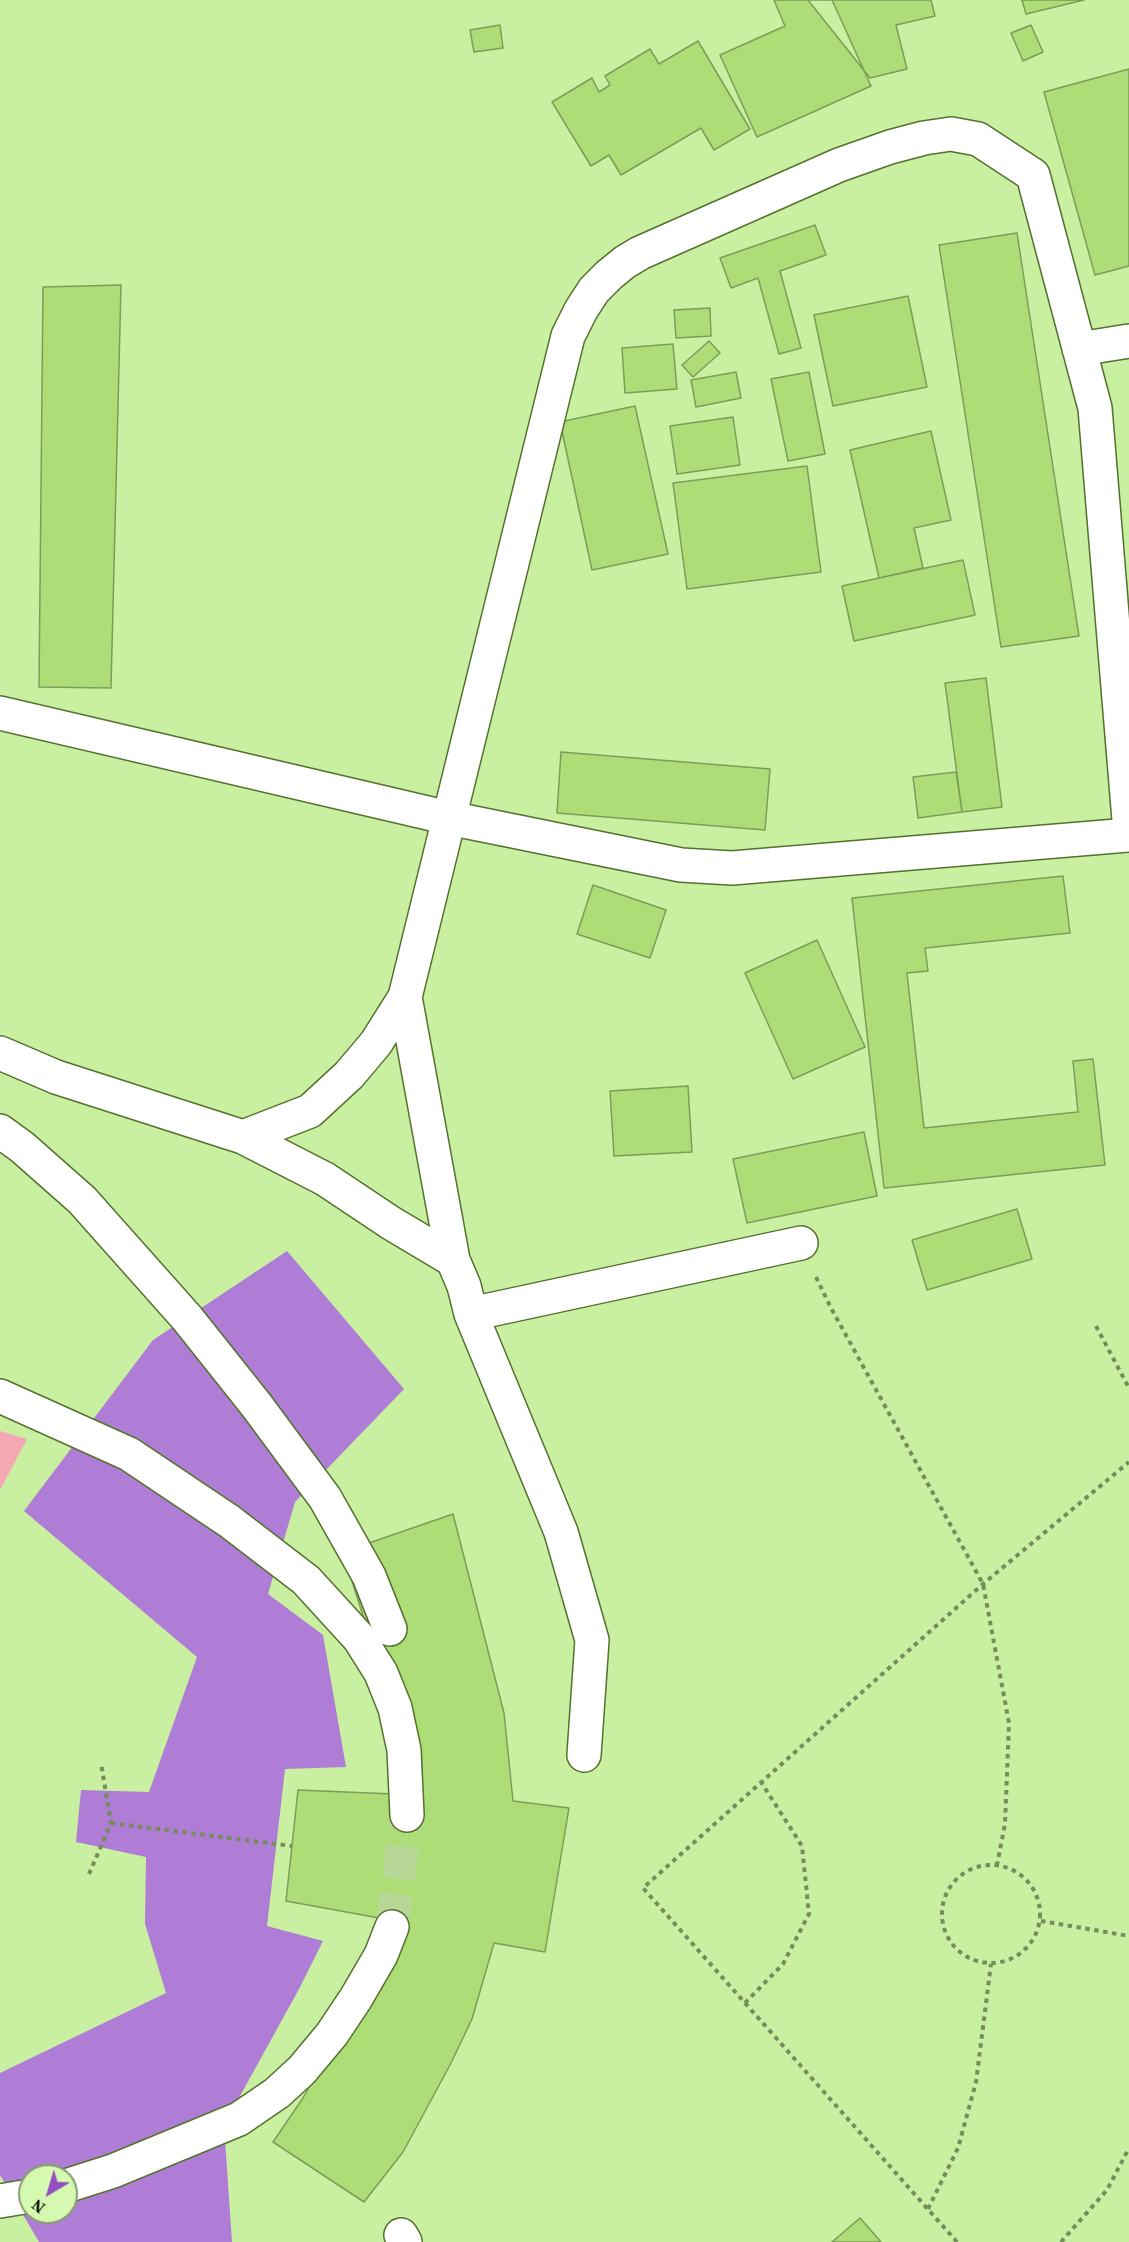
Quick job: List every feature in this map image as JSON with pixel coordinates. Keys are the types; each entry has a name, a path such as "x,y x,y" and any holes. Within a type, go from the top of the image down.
{"lane":[{"path":"243,1137 310,1111 349,1075 376,1043 405,997 568,336 580,310 594,290 624,262 640,253 839,165 890,147 951,134 978,139 1033,175 1095,408 1129,820"},
{"path":"1079,349 1129,340"},
{"path":"0,713 449,818 655,861 708,867 732,868 1129,836"},
{"path":"405,997 453,1260 464,1286 471,1314 561,1532 592,1640 584,1755"},
{"path":"0,1053 56,1077 243,1137 325,1179 391,1223 453,1260"},
{"path":"0,1131 22,1147 82,1200 187,1318 257,1406 326,1498 369,1576 390,1629"},
{"path":"471,1314 801,1243"},
{"path":"0,1396 129,1454 229,1521 306,1580 359,1638 381,1673 395,1708 404,1750 407,1815"},
{"path":"78,2182 113,2171 239,2119 278,2093 302,2070 332,2034 357,1998 381,1956 392,1927"},
{"path":"0,2201 18,2198"}],"path":[{"path":"801,1243 831,1308 983,1584 1009,1723 1005,1824 997,1865"},
{"path":"1096,1326 1129,1388"},
{"path":"957,2242 643,1888 983,1584 1129,1462"},
{"path":"89,1874 111,1823 101,1763"},
{"path":"745,2003 783,1964 810,1914 802,1846 761,1782"},
{"path":"111,1823 292,1846"},
{"path":"997,1865 1020,1874 1032,1886 1040,1903 1041,1921 1035,1939 1023,1953 1008,1961 991,1964 974,1961 959,1952 948,1940 942,1924 942,1907 948,1890 958,1877 972,1869 997,1865"},
{"path":"1041,1921 1129,1936"},
{"path":"928,2210 958,2148 976,2082 991,1964"},
{"path":"1061,2242 1107,2190 1129,2148"}],"shaded area":[{"path":"0,0 1129,0 1129,2242 0,2242"},
{"path":"287,1251 404,1389 295,1502 268,1594 323,1635 346,1767 285,1769 267,1926 323,1941 224,2125 232,2242 39,2242 29,2224 78,2224 78,2164 18,2164 18,2206 0,2175 0,2073 166,1993 145,1924 146,1857 76,1842 81,1790 149,1792 197,1657 24,1511 153,1340"},
{"path":"0,1431 27,1439 0,1490"}],"building":[{"path":"774,0 832,0 871,86 757,137 720,55 785,26"},
{"path":"808,0 931,0 935,16 896,25 907,69 870,78"},
{"path":"1022,0 1084,0 1026,14"},
{"path":"500,25 503,48 474,52 470,30"},
{"path":"1031,25 1043,52 1023,61 1011,33"},
{"path":"698,41 750,129 714,150 701,128 621,175 609,155 591,166 552,102 592,78 599,92 610,85 605,76 650,49 659,64"},
{"path":"1129,69 1129,266 1095,275 1044,92"},
{"path":"815,225 826,255 780,271 801,348 779,354 758,278 731,288 720,258"},
{"path":"1017,233 1079,636 1001,647 939,245"},
{"path":"121,285 111,688 39,687 43,287"},
{"path":"908,296 927,387 833,406 814,315"},
{"path":"710,308 711,336 676,338 674,310"},
{"path":"709,341 720,353 693,377 682,365"},
{"path":"673,344 677,389 625,393 622,348"},
{"path":"736,372 741,398 696,407 691,380"},
{"path":"809,372 825,454 788,461 771,379"},
{"path":"635,406 668,554 592,570 560,422"},
{"path":"733,417 740,465 677,474 670,426"},
{"path":"931,431 951,520 914,528 923,568 879,578 850,450"},
{"path":"807,466 821,572 687,589 673,483"},
{"path":"963,560 975,615 854,641 842,586"},
{"path":"986,678 1002,807 962,812 945,683"},
{"path":"561,752 770,769 765,830 557,813"},
{"path":"956,772 962,812 918,818 913,777"},
{"path":"1063,876 1070,933 925,948 928,971 907,973 924,1128 1078,1112 1073,1061 1093,1059 1105,1165 884,1188 852,898"},
{"path":"593,885 666,910 650,958 577,934"},
{"path":"817,940 865,1047 793,1079 745,973"},
{"path":"688,1086 692,1152 614,1156 610,1091"},
{"path":"864,1132 877,1196 747,1223 733,1159"},
{"path":"1017,1209 1032,1259 927,1290 912,1240"},
{"path":"453,1514 504,1713 513,1801 569,1808 545,1952 494,1943 472,2019 450,2065 403,2152 364,2202 273,2142 303,2098 331,2048 379,1918 286,1901 298,1790 394,1794 382,1718 378,1664 343,1552"},
{"path":"860,2218 881,2242 832,2242"}],"tunnel":[{"path":"392,1927 407,1815"}]}
